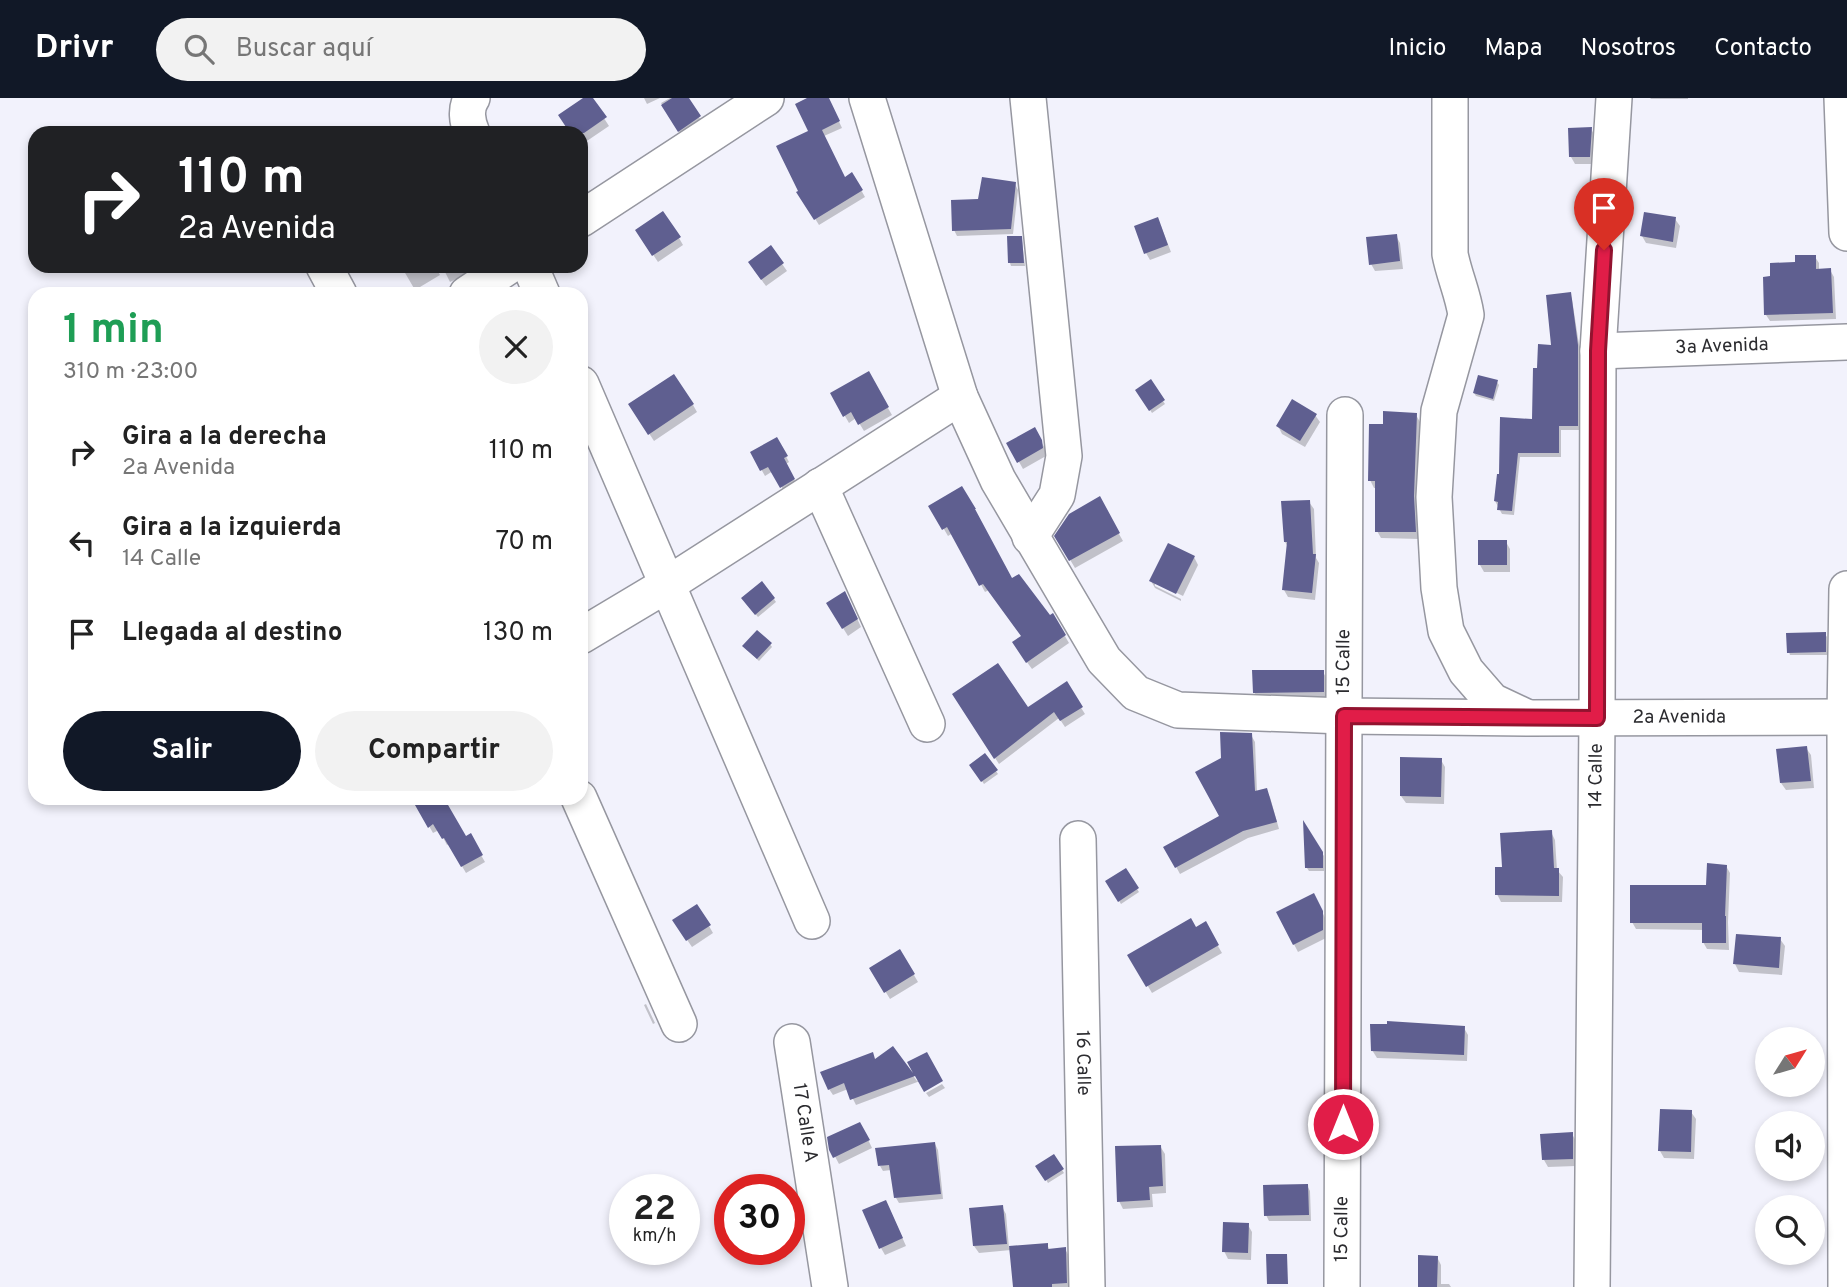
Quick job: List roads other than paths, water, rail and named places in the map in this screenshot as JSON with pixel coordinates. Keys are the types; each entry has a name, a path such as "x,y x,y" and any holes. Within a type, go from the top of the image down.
{"street":[{"path":"469,126 468,104 472,98"},
{"path":"588,214 766,98"},
{"path":"867,98 960,397 998,480 1030,537 1057,495 1064,456 1028,98"},
{"path":"1450,98 1451,254 1466,315 1439,411 1434,496 1439,588 1446,631 1466,671 1492,701 1527,718"},
{"name":"14 Calle","path":"1592,1287 1598,351 1614,98"},
{"path":"1842,98 1847,233"},
{"path":"478,287 498,273"},
{"name":"3a Avenida","path":"1598,351 1847,342"},
{"path":"588,632 668,584 960,397"},
{"path":"588,400 812,921"},
{"name":"15 Calle","path":"1342,1287 1345,415"},
{"path":"820,486 927,724"},
{"name":"2a Avenida","path":"1030,537 1104,660 1136,692 1178,710 1344,716 1527,718 1846,717"},
{"path":"1846,1287 1847,589"},
{"path":"582,805 679,1024"},
{"name":"16 Calle","path":"1078,839 1087,1287"},
{"name":"17 Calle A","path":"792,1042 830,1287"}]}
